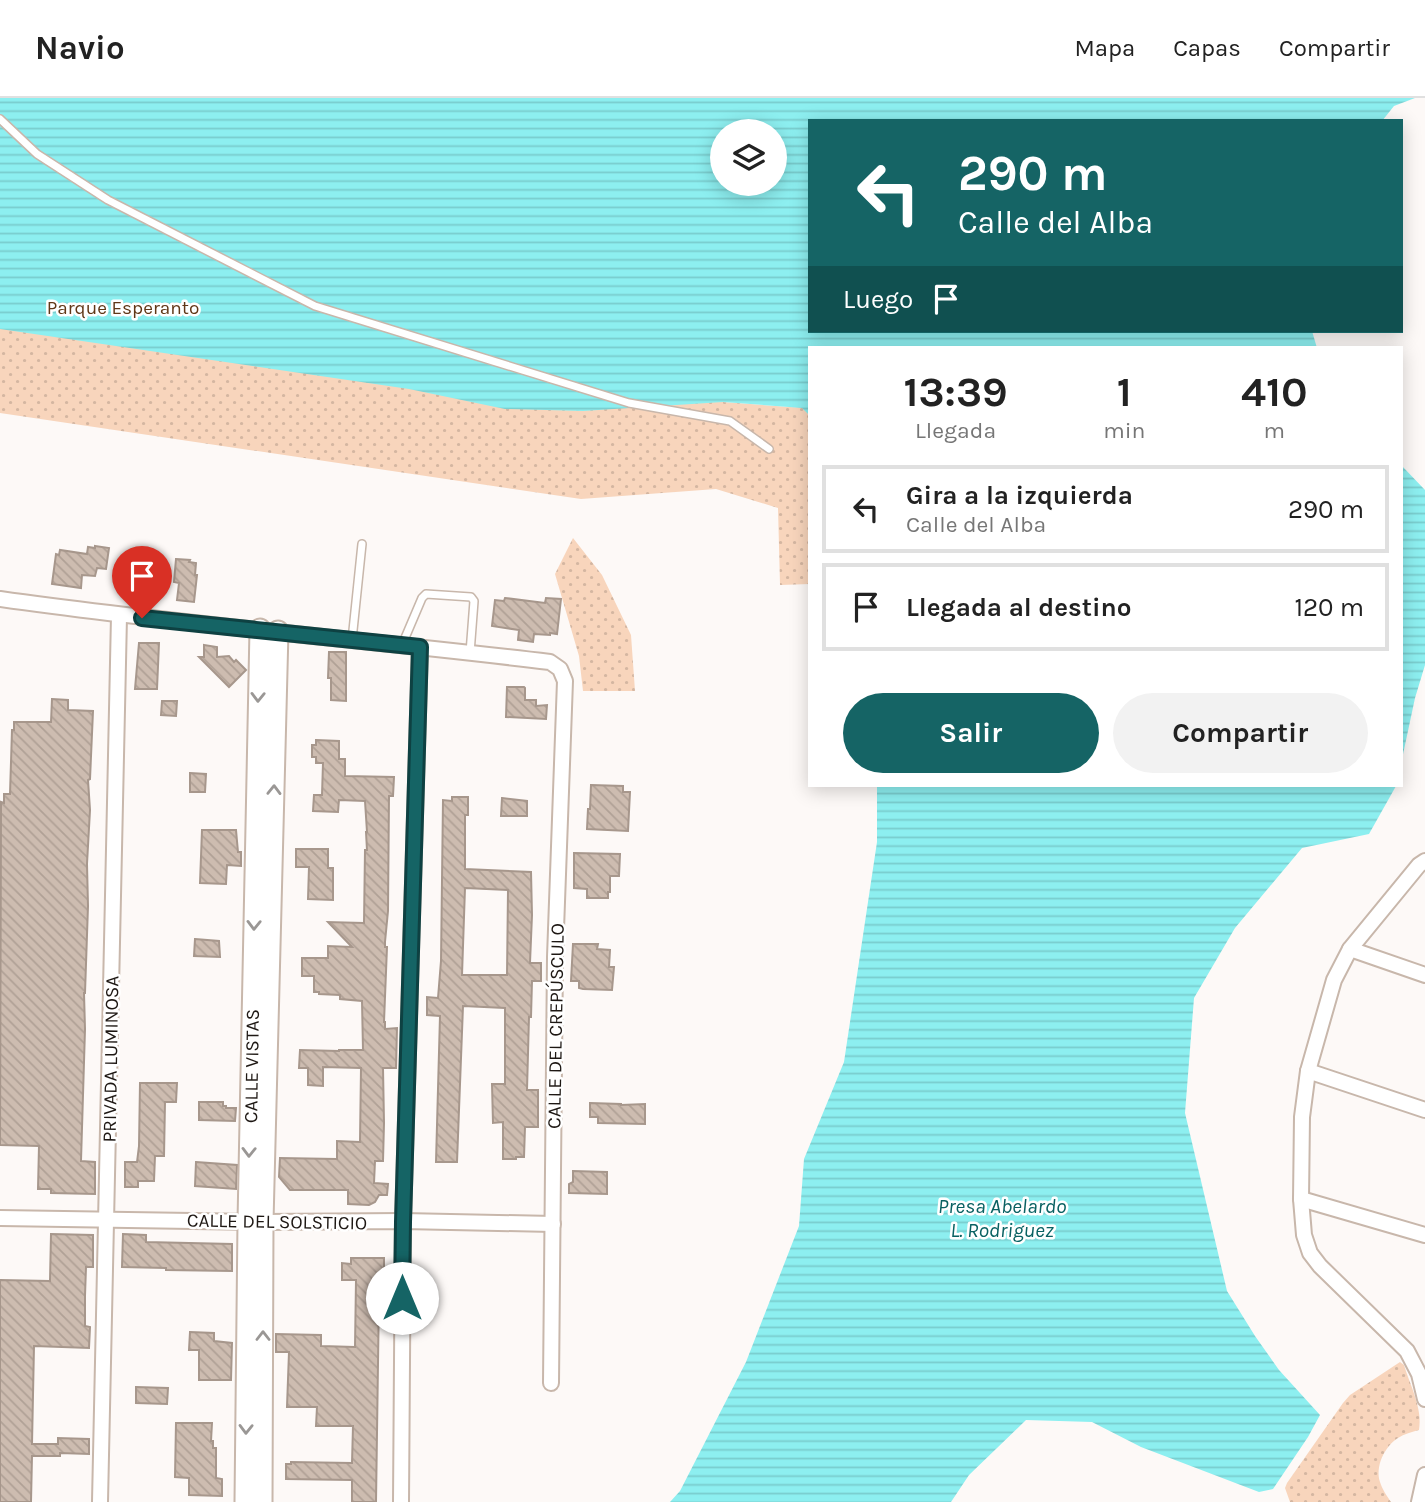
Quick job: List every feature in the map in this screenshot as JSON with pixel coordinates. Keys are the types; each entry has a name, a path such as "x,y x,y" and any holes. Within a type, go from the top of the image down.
{"street":[{"path":"0,599 119,616 470,653"},
{"name":"PRIVADA LUMINOSA","path":"100,1502 119,616"},
{"name":"CALLE VISTAS","path":"245,1502 254,1389 269,630"},
{"path":"401,1502 403,1222 420,647"},
{"name":"CALLE DEL CREPÚSCULO","path":"470,653 550,663 560,669 565,681 555,957 551,1383"},
{"path":"1425,861 1350,949 1334,980 1308,1071 1301,1116 1301,1199 1304,1235 1310,1252 1320,1266 1406,1351 1419,1374 1425,1399"},
{"path":"1350,949 1425,975"},
{"path":"1308,1071 1425,1110"},
{"path":"1301,1199 1425,1235"},
{"name":"CALLE DEL SOLSTICIO","path":"0,1218 553,1224"},
{"path":"1406,1351 1425,1355"},
{"name":"CALLE VISTAS","path":"254,1389 262,1502"},
{"path":"1419,1502 1425,1475"}],"lane":[{"path":"0,118 37,153 108,200 315,306 629,403 730,421 769,449"},
{"path":"352,639 362,544"},
{"path":"402,645 426,594 471,597 474,601 470,653"}],"green space":[{"name":"Parque Esperanto","path":"0,98 723,402 803,408 808,414 808,584 780,585 778,508 716,489 581,499 0,413"},
{"path":"573,538 602,575 631,635 635,691 583,691 579,656 555,574"},
{"path":"1400,1362 1404,1365 1415,1397 1420,1422 1419,1430 1398,1438 1382,1458 1379,1476 1391,1502 1290,1502 1285,1488 1287,1483 1343,1403 1350,1395"}],"water":[{"path":"0,98 1415,98 1394,106 1384,119 808,119 808,333 1313,333 1316,346 808,346 808,414 802,408 723,402 583,411 505,409 409,389 0,329"},
{"path":"1403,467 1425,490 1425,665 1403,754"},
{"name":"Presa Abelardo L. Rodriguez","path":"877,787 1395,787 1369,834 1302,848 1235,928 1194,998 1185,1113 1227,1291 1279,1370 1320,1415 1273,1489 1259,1492 1141,1447 1092,1422 1026,1420 969,1475 951,1502 670,1502 680,1491 746,1362 799,1226 804,1159 844,1062 877,842"}],"building":[{"path":"88,547 109,548 106,569 97,568 95,576 82,575 81,588 52,584 56,554 59,555 60,550 87,554"},
{"path":"176,559 196,563 194,602 177,600 179,583 174,582"},
{"path":"505,598 545,603 546,598 561,599 557,634 534,634 533,642 518,640 519,630 492,626 495,600 504,601"},
{"path":"139,643 159,643 157,689 135,689"},
{"path":"204,645 217,647 217,657 229,656 246,670 229,687 199,657 204,657"},
{"path":"329,652 346,652 346,701 331,700"},
{"path":"507,687 524,687 525,700 536,700 536,706 547,705 546,719 506,717"},
{"path":"52,699 68,700 68,710 93,711 88,780 90,810 81,1161 95,1162 95,1194 51,1193 51,1189 38,1189 39,1146 0,1145 1,802 4,803 4,794 10,794 14,722 51,722"},
{"path":"162,701 177,701 176,716 161,715"},
{"path":"316,740 339,741 339,759 345,759 345,776 394,777 393,796 389,796 384,1022 385,1029 397,1028 396,1068 383,1068 383,1161 375,1161 374,1183 388,1184 387,1195 379,1195 375,1202 369,1205 348,1204 348,1190 290,1190 279,1177 280,1158 337,1159 337,1141 360,1142 361,1068 323,1067 323,1086 308,1085 308,1068 299,1068 300,1050 363,1050 362,1001 314,992 314,976 302,976 302,958 328,958 328,946 352,947 328,922 364,923 367,850 365,801 339,800 338,812 313,811 314,795 322,795 323,763 316,763 316,757 312,757 312,745 316,745"},
{"path":"190,773 206,774 205,792 190,792"},
{"path":"591,785 623,786 623,792 630,792 628,831 587,829"},
{"path":"452,797 468,797 468,815 465,815 465,869 531,872 530,963 541,963 541,981 532,981 527,1090 538,1090 538,1127 525,1127 524,1157 516,1159 503,1159 503,1122 493,1123 492,1084 505,1084 505,1008 463,1006 457,1162 436,1162 440,1016 427,1015 427,997 438,998 443,800 452,801","holes":["465,888 508,890 507,975 462,975"]},
{"path":"502,798 527,801 527,816 501,816"},
{"path":"202,830 236,830 241,866 227,865 226,884 200,883"},
{"path":"296,849 328,849 328,868 333,868 333,900 308,899 309,867 296,867"},
{"path":"574,853 620,854 619,876 610,876 608,898 587,898 587,889 574,888"},
{"path":"195,939 219,941 220,957 194,956"},
{"path":"573,944 598,944 597,949 610,950 609,967 614,967 612,990 583,989 579,988 579,981 571,981"},
{"path":"140,1083 177,1083 176,1102 165,1102 164,1156 155,1156 154,1181 138,1181 138,1187 125,1187 125,1162 137,1162"},
{"path":"199,1102 223,1102 226,1108 236,1108 235,1121 199,1120"},
{"path":"590,1103 645,1104 645,1124 598,1123 598,1117 590,1117"},
{"path":"196,1162 237,1165 236,1189 195,1186"},
{"path":"573,1171 607,1172 607,1194 569,1193"},
{"path":"51,1234 93,1235 93,1267 86,1267 85,1326 90,1327 89,1348 34,1346 32,1444 58,1444 58,1438 89,1439 89,1454 32,1456 31,1502 0,1502 0,1280 50,1281"},
{"path":"123,1234 146,1235 146,1242 232,1244 232,1271 122,1267"},
{"path":"351,1258 384,1258 384,1280 380,1280 379,1294 376,1502 352,1502 352,1480 286,1479 286,1464 291,1462 352,1463 353,1426 316,1426 317,1407 287,1407 289,1352 276,1352 276,1334 321,1335 321,1346 355,1347 356,1280 342,1280 342,1263 351,1264"},
{"path":"190,1332 214,1333 214,1341 232,1343 231,1380 199,1380 199,1350 189,1350"},
{"path":"136,1387 168,1388 167,1404 136,1403"},
{"path":"176,1423 212,1423 211,1441 213,1448 216,1448 216,1478 222,1479 222,1496 189,1495 189,1478 175,1477"}],"route":[{"path":"142,618 420,647 402,1298"}]}
